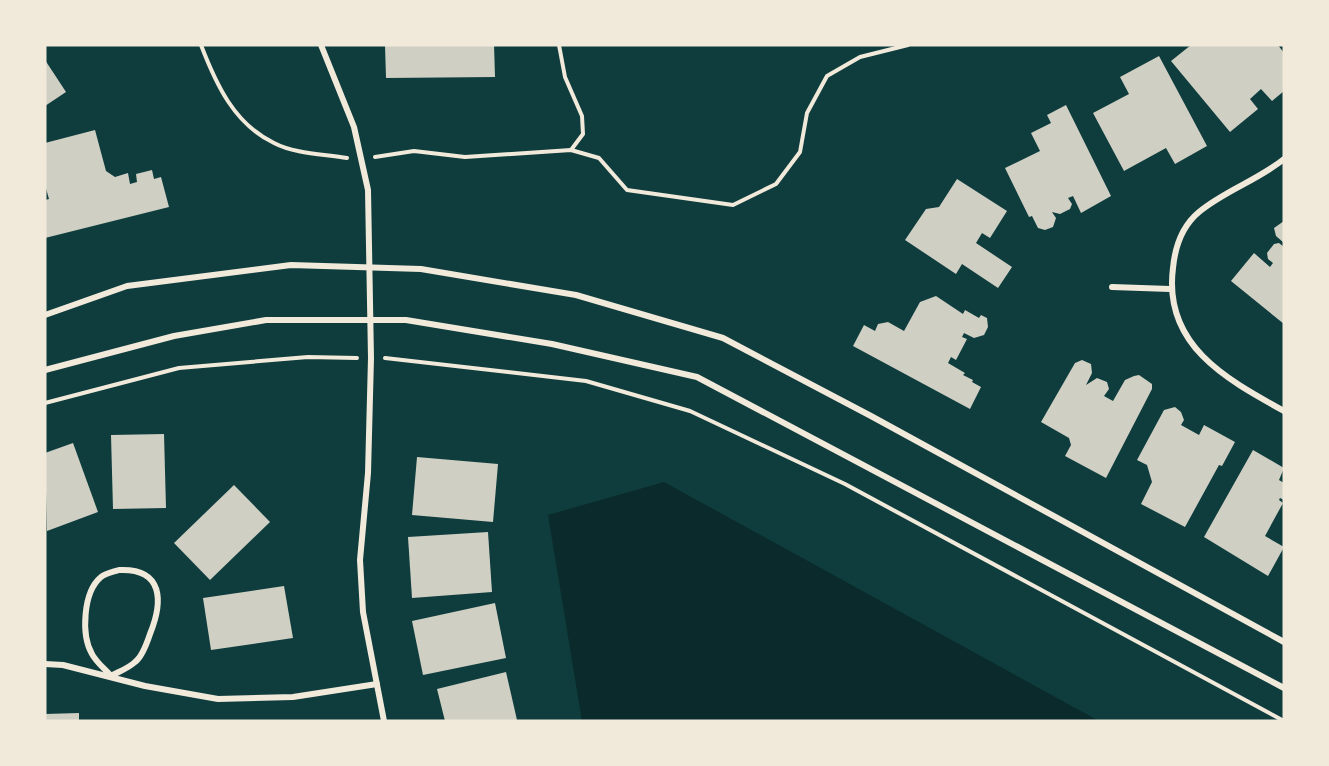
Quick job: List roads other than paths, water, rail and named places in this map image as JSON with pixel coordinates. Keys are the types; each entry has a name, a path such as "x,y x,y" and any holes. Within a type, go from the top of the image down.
{"street":[{"path":"321,45 354,127 368,190 371,358 368,473 360,560 363,612 384,721"},
{"path":"1284,159 1198,213 1176,243 1170,289 1180,325 1202,357 1234,384 1284,411"},
{"path":"45,315 127,286 291,265 422,269 576,295 723,338 871,416 1284,642"},
{"path":"1113,287 1170,289"},
{"path":"45,370 174,336 266,320 406,320 552,344 697,377 1284,688"},
{"path":"118,570 137,571 145,575 155,588 160,601 158,615 146,645 136,662 111,676 92,655 88,644 86,626 90,596 102,576 118,570"},
{"path":"45,664 63,665 145,686 218,699 293,697 377,684"}],"water":[{"path":"664,482 1099,721 582,721 548,515"}]}
